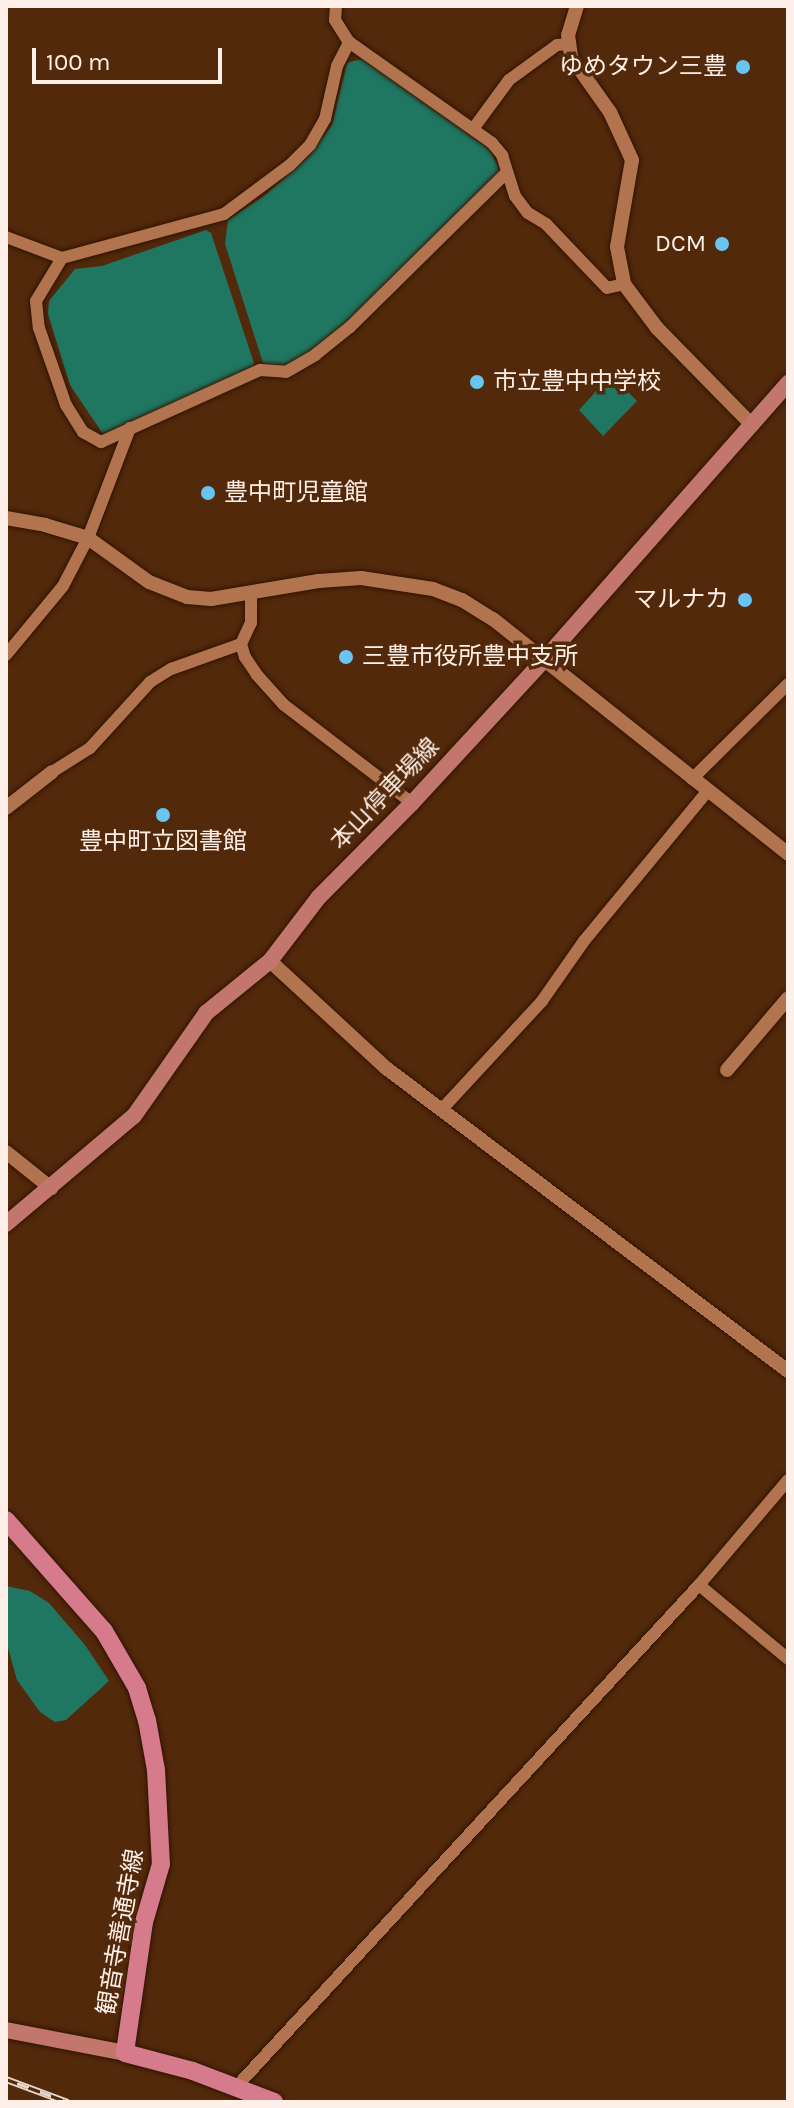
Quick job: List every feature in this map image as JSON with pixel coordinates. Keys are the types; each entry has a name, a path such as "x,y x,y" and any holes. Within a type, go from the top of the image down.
{"main road":[{"name":"本山停車場線","path":"6,1224 134,1116 206,1013 270,961 319,897 412,803 543,661 788,383"},
{"name":"観音寺善通寺線","path":"6,1520 104,1631 137,1688 147,1720 156,1770 161,1864 144,1922 125,2053 237,2086 274,2102"},
{"path":"6,2030 125,2053"}],"street":[{"path":"336,6 335,20 349,42 473,129 502,155 515,196 528,213 546,224 607,288 624,284"},
{"path":"577,6 569,44 571,57 610,112 632,160 617,247 624,284 657,328 752,425"},
{"path":"6,237 62,258 224,214 246,201 310,145 325,119 337,66 349,42"},
{"path":"473,129 509,80 545,52 557,45 569,44"},
{"path":"62,258 36,301 39,328 66,405 83,432 101,442 260,370 286,372 315,355 350,327 506,173"},
{"path":"6,655 63,586 88,538 130,428"},
{"path":"6,518 45,525 88,538 168,592 211,599 319,581 361,578 433,589 462,600 493,619 788,854"},
{"path":"251,593 251,623 241,644 245,657 284,705 412,803"},
{"path":"6,808 52,772 90,748 150,682 171,669 241,644"},
{"path":"692,779 788,684"},
{"path":"443,1108 542,1001 584,941 707,792"},
{"path":"270,961 386,1068 788,1371"},
{"path":"727,1070 788,998"},
{"path":"6,1152 51,1188"},
{"path":"237,2086 699,1585 788,1480"},
{"path":"699,1585 788,1659"}],"water":[{"path":"362,59 489,149 501,172 337,331 305,357 284,366 264,366 225,244 228,220 264,196 309,156 332,125 347,63"},
{"path":"206,230 211,233 254,363 252,370 103,434 70,385 48,314 49,301 75,269 102,266"},
{"path":"611,375 637,401 603,436 579,410"},
{"path":"6,1586 30,1591 49,1603 85,1645 109,1681 66,1720 55,1722 40,1712 17,1680 6,1641"}],"railway":[{"path":"6,2079 68,2102"}],"place":[{"name":"ゆめタウン三豊","path":"743,67"},
{"name":"DCM","path":"722,244"},
{"name":"市立豊中中学校","path":"477,382"},
{"name":"豊中町児童館","path":"208,493"},
{"name":"マルナカ","path":"745,600"},
{"name":"三豊市役所豊中支所","path":"346,657"},
{"name":"豊中町立図書館","path":"163,815"}]}
